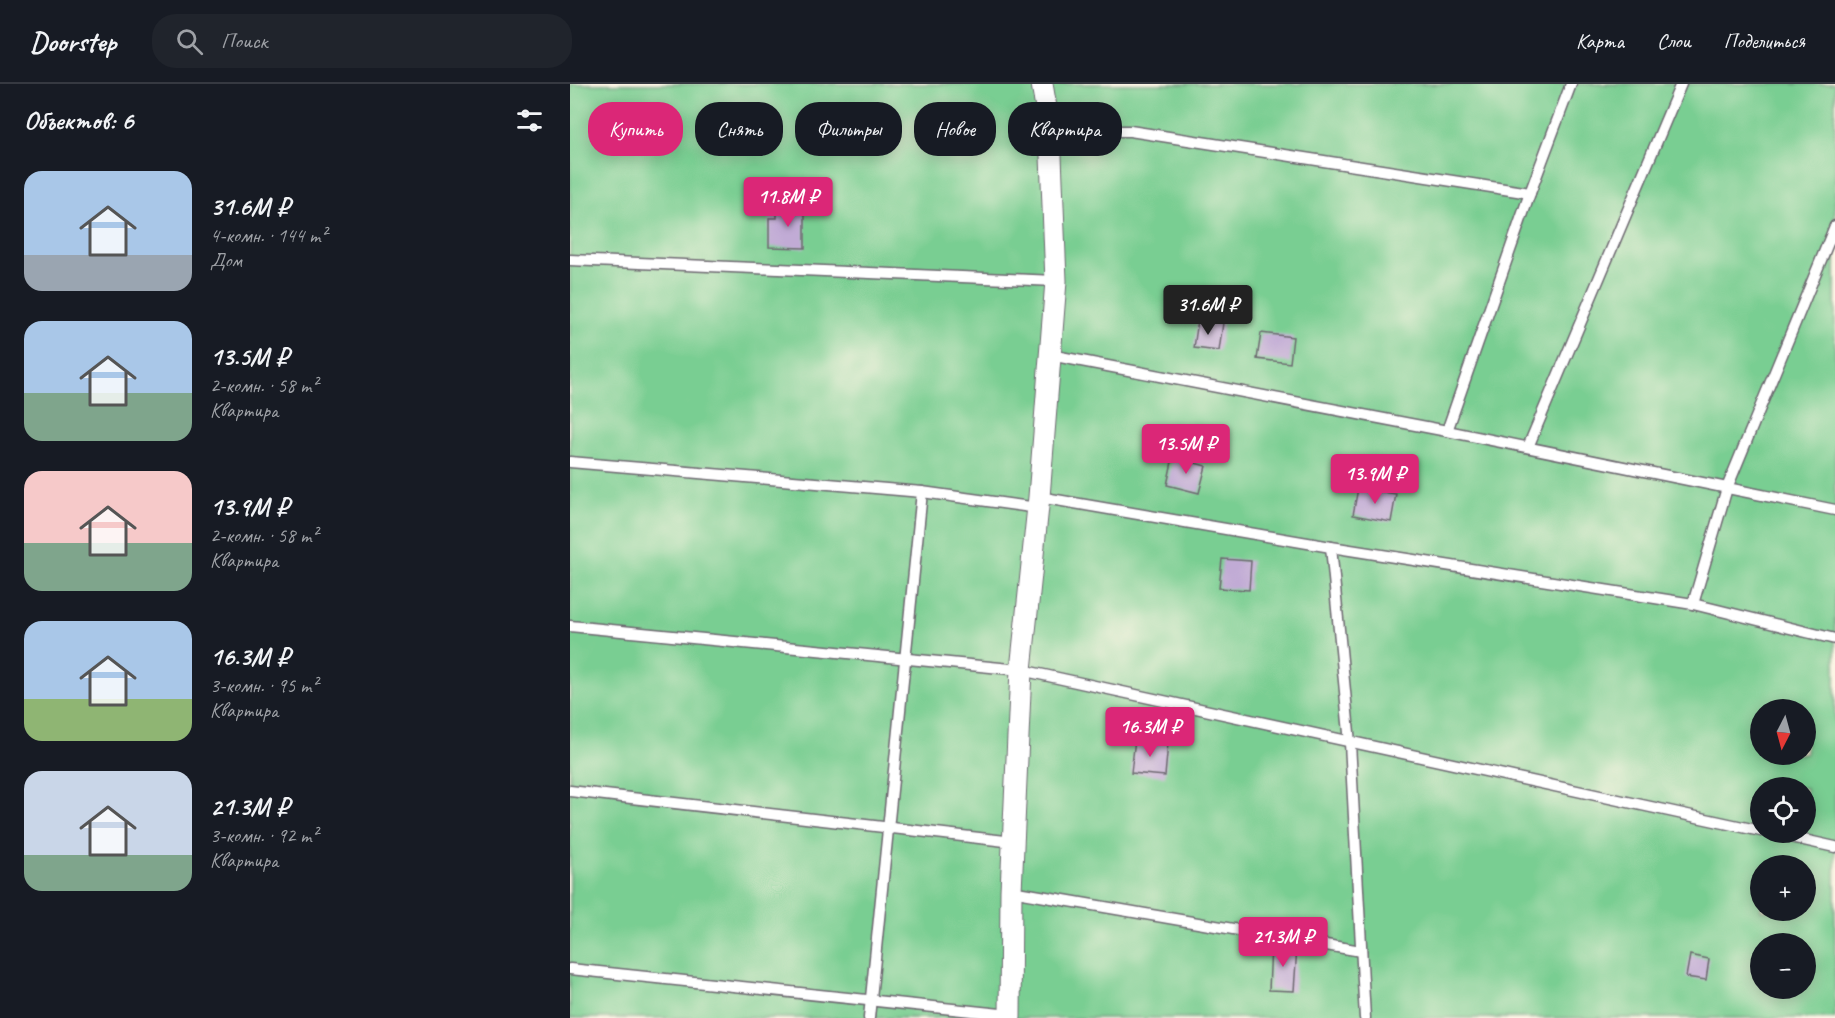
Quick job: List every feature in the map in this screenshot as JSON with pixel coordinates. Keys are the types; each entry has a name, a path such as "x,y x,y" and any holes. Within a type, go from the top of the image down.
{"street":[{"path":"1042,84 1045,102"},
{"path":"1010,1017 1011,891 1021,670 1039,503 1056,281 1051,156"}],"lane":[{"path":"1447,431 1530,193 1571,84"},
{"path":"1528,447 1681,84"},
{"path":"1122,131 1530,193"},
{"path":"1693,604 1727,488 1835,226"},
{"path":"570,260 1056,281"},
{"path":"1050,355 1447,431 1835,510"},
{"path":"570,462 1039,503 1693,604 1835,639"},
{"path":"869,1018 922,492"},
{"path":"1331,547 1350,743 1365,1018"},
{"path":"570,626 1021,670 1750,829"},
{"path":"570,791 1014,842"},
{"path":"1816,843 1835,847"},
{"path":"1011,891 1361,951"},
{"path":"570,969 1010,1017"}],"green space":[{"path":"570,84 1835,84 1835,1018 570,1018"}],"building":[{"path":"777,207 805,207 805,248 769,247 769,218 777,218"},
{"path":"1198,320 1223,323 1219,351 1194,348"},
{"path":"1261,333 1293,337 1290,363 1257,359"},
{"path":"1173,457 1206,466 1199,493 1167,485"},
{"path":"1358,488 1396,494 1391,522 1353,515"},
{"path":"1222,559 1251,561 1249,590 1219,588"},
{"path":"1135,739 1168,743 1165,776 1131,773"},
{"path":"1271,945 1297,947 1294,991 1269,990"},
{"path":"1690,955 1709,959 1706,980 1686,977"}]}
